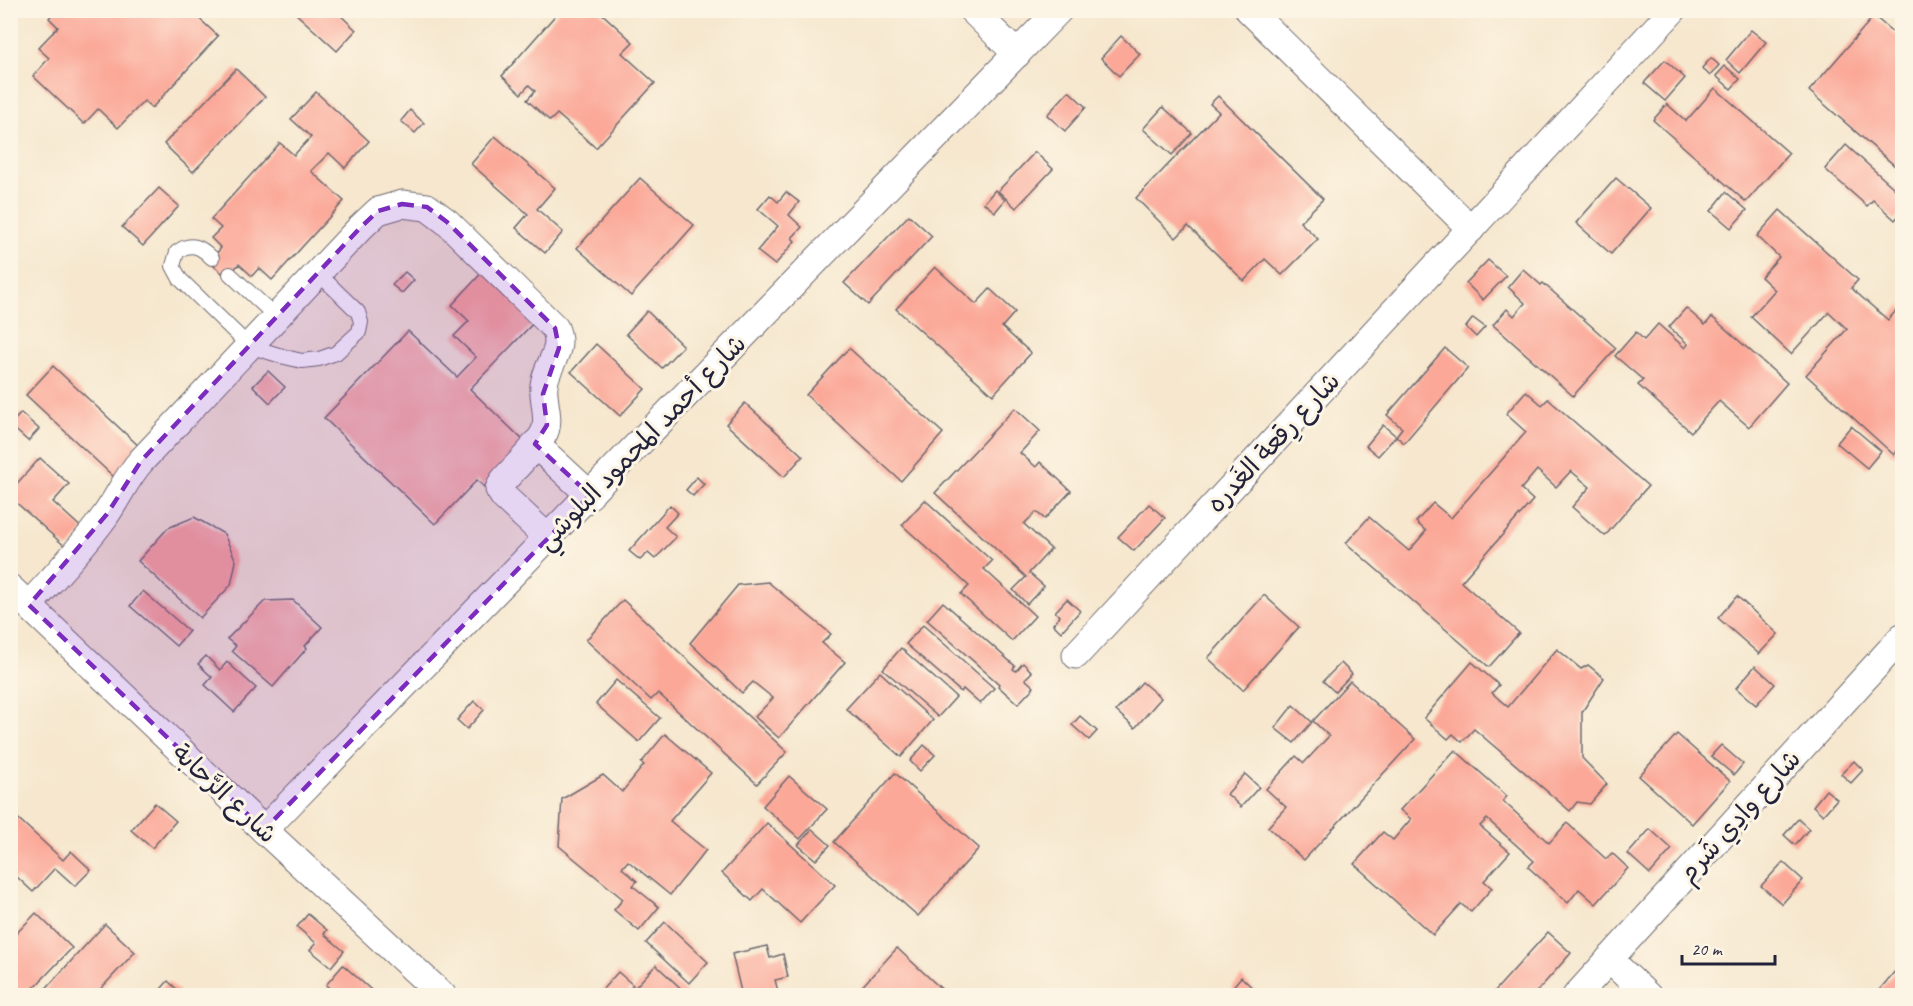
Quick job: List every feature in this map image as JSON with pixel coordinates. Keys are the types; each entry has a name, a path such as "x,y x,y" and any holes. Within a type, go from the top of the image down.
{"street":[{"path":"972,10 1017,54"},
{"name":"شارع أحمد المحمود البلوشي","path":"264,830 1059,10"},
{"path":"1249,10 1471,229"},
{"name":"شارع رِقعة الغَدره","path":"1076,656 1673,10"},
{"path":"20,596 74,556 107,514 134,469 378,211 402,204 427,207 447,222 548,320 559,337 559,348 544,381 543,394 547,416 544,434 503,481 499,489 504,497 548,538"},
{"path":"535,444 590,495"},
{"name":"شارع الرَّحابة","path":"20,596 264,830 443,996"},
{"name":"شارع وادِي شَرم","path":"1576,996 1902,637"},
{"path":"1609,959 1648,996"}],"lane":[{"path":"212,258 198,247 191,245 177,252 173,266 180,279 249,345 302,361 319,359 336,352 358,332 361,322 358,312 318,273"},
{"path":"230,274 276,317"}],"highlighted area":[{"path":"402,204 427,207 447,222 555,328 559,348 543,394 547,425 535,444 590,495 264,830 29,605 107,514 141,461 360,228 378,211"}],"building":[{"path":"56,10 190,10 218,36 152,108 144,101 118,128 98,109 84,124 33,76 49,58 38,48 58,27 49,18"},
{"path":"292,10 335,10 356,30 337,51"},
{"path":"560,10 598,10 633,42 622,53 655,83 596,148 557,114 550,121 527,100 535,91 529,85 521,94 502,76"},
{"path":"1874,16 1902,40 1902,172 1809,91"},
{"path":"1751,30 1766,42 1740,73 1726,60"},
{"path":"1121,36 1140,54 1119,76 1101,58"},
{"path":"1711,58 1719,65 1710,76 1702,68"},
{"path":"1665,60 1685,78 1665,101 1644,83"},
{"path":"1725,66 1740,79 1731,89 1716,76"},
{"path":"236,69 265,97 193,172 164,144"},
{"path":"1715,88 1789,153 1746,202 1653,120 1667,104 1686,121"},
{"path":"1069,91 1086,107 1065,131 1047,115"},
{"path":"316,92 369,141 345,168 329,153 311,171 344,201 272,280 259,268 252,276 239,264 227,277 209,262 221,248 211,238 221,228 211,219 280,143 294,155 311,137 291,119"},
{"path":"1218,96 1323,199 1300,222 1318,239 1282,275 1265,259 1244,281 1188,226 1176,238 1136,198 1219,112 1210,104"},
{"path":"1163,107 1192,133 1172,155 1143,129"},
{"path":"410,110 424,123 415,133 401,121"},
{"path":"495,136 555,188 537,209 563,232 545,253 516,228 528,214 471,164"},
{"path":"1846,145 1895,189 1902,180 1902,212 1895,220 1873,200 1867,206 1825,169"},
{"path":"1035,152 1053,169 1016,208 998,191"},
{"path":"640,178 694,225 631,296 577,248"},
{"path":"1616,178 1651,208 1611,254 1576,223"},
{"path":"159,188 179,206 143,246 122,227"},
{"path":"995,190 1005,200 995,212 984,203"},
{"path":"786,192 799,202 789,215 802,227 792,238 795,241 775,265 757,251 778,226 758,209 770,195 778,202"},
{"path":"1726,192 1747,210 1731,228 1711,211"},
{"path":"1780,210 1858,280 1851,288 1888,320 1902,304 1902,445 1894,455 1806,375 1847,329 1829,312 1791,354 1751,317 1775,290 1761,277 1779,257 1757,236"},
{"path":"909,215 932,236 868,305 844,283"},
{"path":"1488,260 1506,276 1483,300 1466,283"},
{"path":"488,266 540,316 470,389 526,443 484,487 477,480 435,524 324,418 408,331 457,377 476,357 454,336 469,321 452,305"},
{"path":"935,267 976,304 990,289 1015,312 1002,327 1031,353 993,395 896,309"},
{"path":"1523,269 1541,285 1543,283 1616,348 1573,396 1493,325 1507,309 1514,316 1525,303 1508,287"},
{"path":"405,272 414,280 402,293 392,285"},
{"path":"1686,308 1705,325 1712,317 1787,383 1749,427 1719,401 1691,432 1638,385 1643,380 1615,356 1636,332 1644,340 1658,324 1685,348 1688,344 1669,327"},
{"path":"647,311 683,346 662,368 626,334"},
{"path":"1473,318 1485,327 1476,337 1466,327"},
{"path":"596,344 645,389 620,416 571,372"},
{"path":"849,348 943,433 901,481 806,395"},
{"path":"1445,348 1468,368 1404,443 1396,436 1402,428 1387,415"},
{"path":"53,366 142,449 115,478 26,395"},
{"path":"268,371 285,387 270,403 253,386"},
{"path":"1526,391 1542,405 1548,399 1648,486 1605,536 1572,507 1590,487 1571,471 1556,487 1537,470 1521,489 1533,500 1461,582 1519,633 1489,667 1346,543 1369,517 1409,551 1426,531 1416,522 1433,503 1451,518 1526,432 1506,414"},
{"path":"745,403 803,456 784,477 726,424"},
{"path":"1015,408 1040,431 1020,453 1036,467 1040,462 1071,491 1045,519 1036,512 1024,524 1051,549 1029,573 1044,586 1027,604 1013,590 1026,577 935,493"},
{"path":"21,413 39,429 28,441 10,425"},
{"path":"1383,425 1396,436 1378,456 1366,446"},
{"path":"1851,426 1881,451 1867,468 1837,443"},
{"path":"40,458 69,484 53,502 84,530 68,549 10,497 10,491"},
{"path":"697,477 704,484 693,496 686,490"},
{"path":"925,500 992,561 984,569 1035,616 1012,641 961,594 969,586 902,525"},
{"path":"1149,504 1165,518 1134,551 1118,537"},
{"path":"670,505 678,513 665,527 676,537 655,559 648,553 640,560 629,551"},
{"path":"194,517 224,534 236,561 231,585 200,618 138,561 168,528"},
{"path":"768,582 831,634 822,643 845,662 779,738 755,717 773,698 753,682 742,693 690,643 738,585"},
{"path":"143,591 189,631 176,646 130,606"},
{"path":"1264,595 1299,627 1243,690 1208,658"},
{"path":"1737,596 1778,634 1759,654 1718,618"},
{"path":"1067,599 1080,611 1061,632 1053,624 1060,616 1055,612"},
{"path":"293,600 322,627 273,687 232,651 236,646 227,639 265,601"},
{"path":"623,600 787,752 757,784 658,693 651,700 586,640"},
{"path":"943,602 1015,666 1013,669 1016,671 1023,663 1032,672 1025,679 1034,687 1018,704 998,686 999,684 927,620"},
{"path":"923,625 994,688 980,704 963,689 961,692 906,644"},
{"path":"901,648 956,697 938,717 883,669"},
{"path":"1557,649 1581,669 1588,665 1604,678 1582,712 1582,758 1607,784 1590,804 1577,802 1570,811 1474,729 1462,742 1453,734 1448,739 1424,718 1472,662 1499,685 1492,693 1508,707"},
{"path":"206,656 220,670 227,662 256,688 234,712 205,685 212,677 198,664"},
{"path":"1341,663 1352,674 1335,692 1323,681"},
{"path":"1755,666 1775,684 1756,705 1736,688"},
{"path":"880,672 933,720 901,757 846,709"},
{"path":"616,680 660,718 639,742 596,704"},
{"path":"1350,681 1415,739 1304,860 1268,827 1286,807 1266,789 1296,756 1304,763 1329,736 1313,721"},
{"path":"1142,682 1161,698 1135,728 1116,711"},
{"path":"474,701 484,710 467,729 457,720"},
{"path":"1293,705 1312,722 1294,743 1275,728"},
{"path":"1080,716 1097,731 1089,740 1072,725"},
{"path":"665,734 711,773 670,821 706,850 670,895 628,861 622,868 637,881 633,886 659,907 639,931 614,910 623,899 559,846 562,799 603,775 622,792 644,765 641,763"},
{"path":"1677,734 1730,781 1692,824 1639,776"},
{"path":"924,745 935,755 920,771 910,761"},
{"path":"1721,745 1743,764 1734,775 1711,756"},
{"path":"1455,750 1507,796 1503,801 1549,843 1567,823 1606,859 1612,853 1628,868 1596,904 1579,889 1568,903 1528,867 1534,861 1487,819 1480,826 1510,852 1484,881 1492,888 1471,912 1461,904 1433,935 1354,864 1383,832 1393,840 1411,819 1400,810"},
{"path":"1854,761 1863,770 1851,783 1841,774"},
{"path":"895,773 979,848 918,916 834,842"},
{"path":"1245,774 1259,787 1241,807 1227,794"},
{"path":"789,776 827,809 800,839 763,806"},
{"path":"1826,790 1837,799 1823,815 1813,806"},
{"path":"155,803 176,821 152,848 131,830"},
{"path":"10,811 63,860 71,851 91,870 75,886 55,868 33,892 17,877 10,884"},
{"path":"1798,819 1809,829 1795,845 1784,835"},
{"path":"767,823 835,885 800,923 763,889 752,901 722,873"},
{"path":"812,829 830,845 816,860 798,845"},
{"path":"1650,829 1672,849 1650,874 1628,854"},
{"path":"1783,862 1803,880 1782,904 1761,886"},
{"path":"36,913 72,948 26,996 10,996 10,940"},
{"path":"308,914 327,930 324,934 344,951 331,967 310,950 316,943 297,927"},
{"path":"665,922 708,962 689,983 646,943"},
{"path":"105,924 135,952 94,996 39,996"},
{"path":"1548,932 1571,953 1533,996 1493,996 1492,994"},
{"path":"767,946 770,958 783,954 788,977 775,980 779,995 742,996 732,954"},
{"path":"897,948 949,996 863,996 858,991"},
{"path":"1902,963 1902,996 1874,996"},
{"path":"343,965 378,996 337,996 326,985"},
{"path":"656,965 689,996 627,996"},
{"path":"618,972 633,985 624,996 606,996 601,991"},
{"path":"1241,977 1256,991 1252,996 1238,996 1231,989"},
{"path":"168,981 184,996 155,996"}]}
